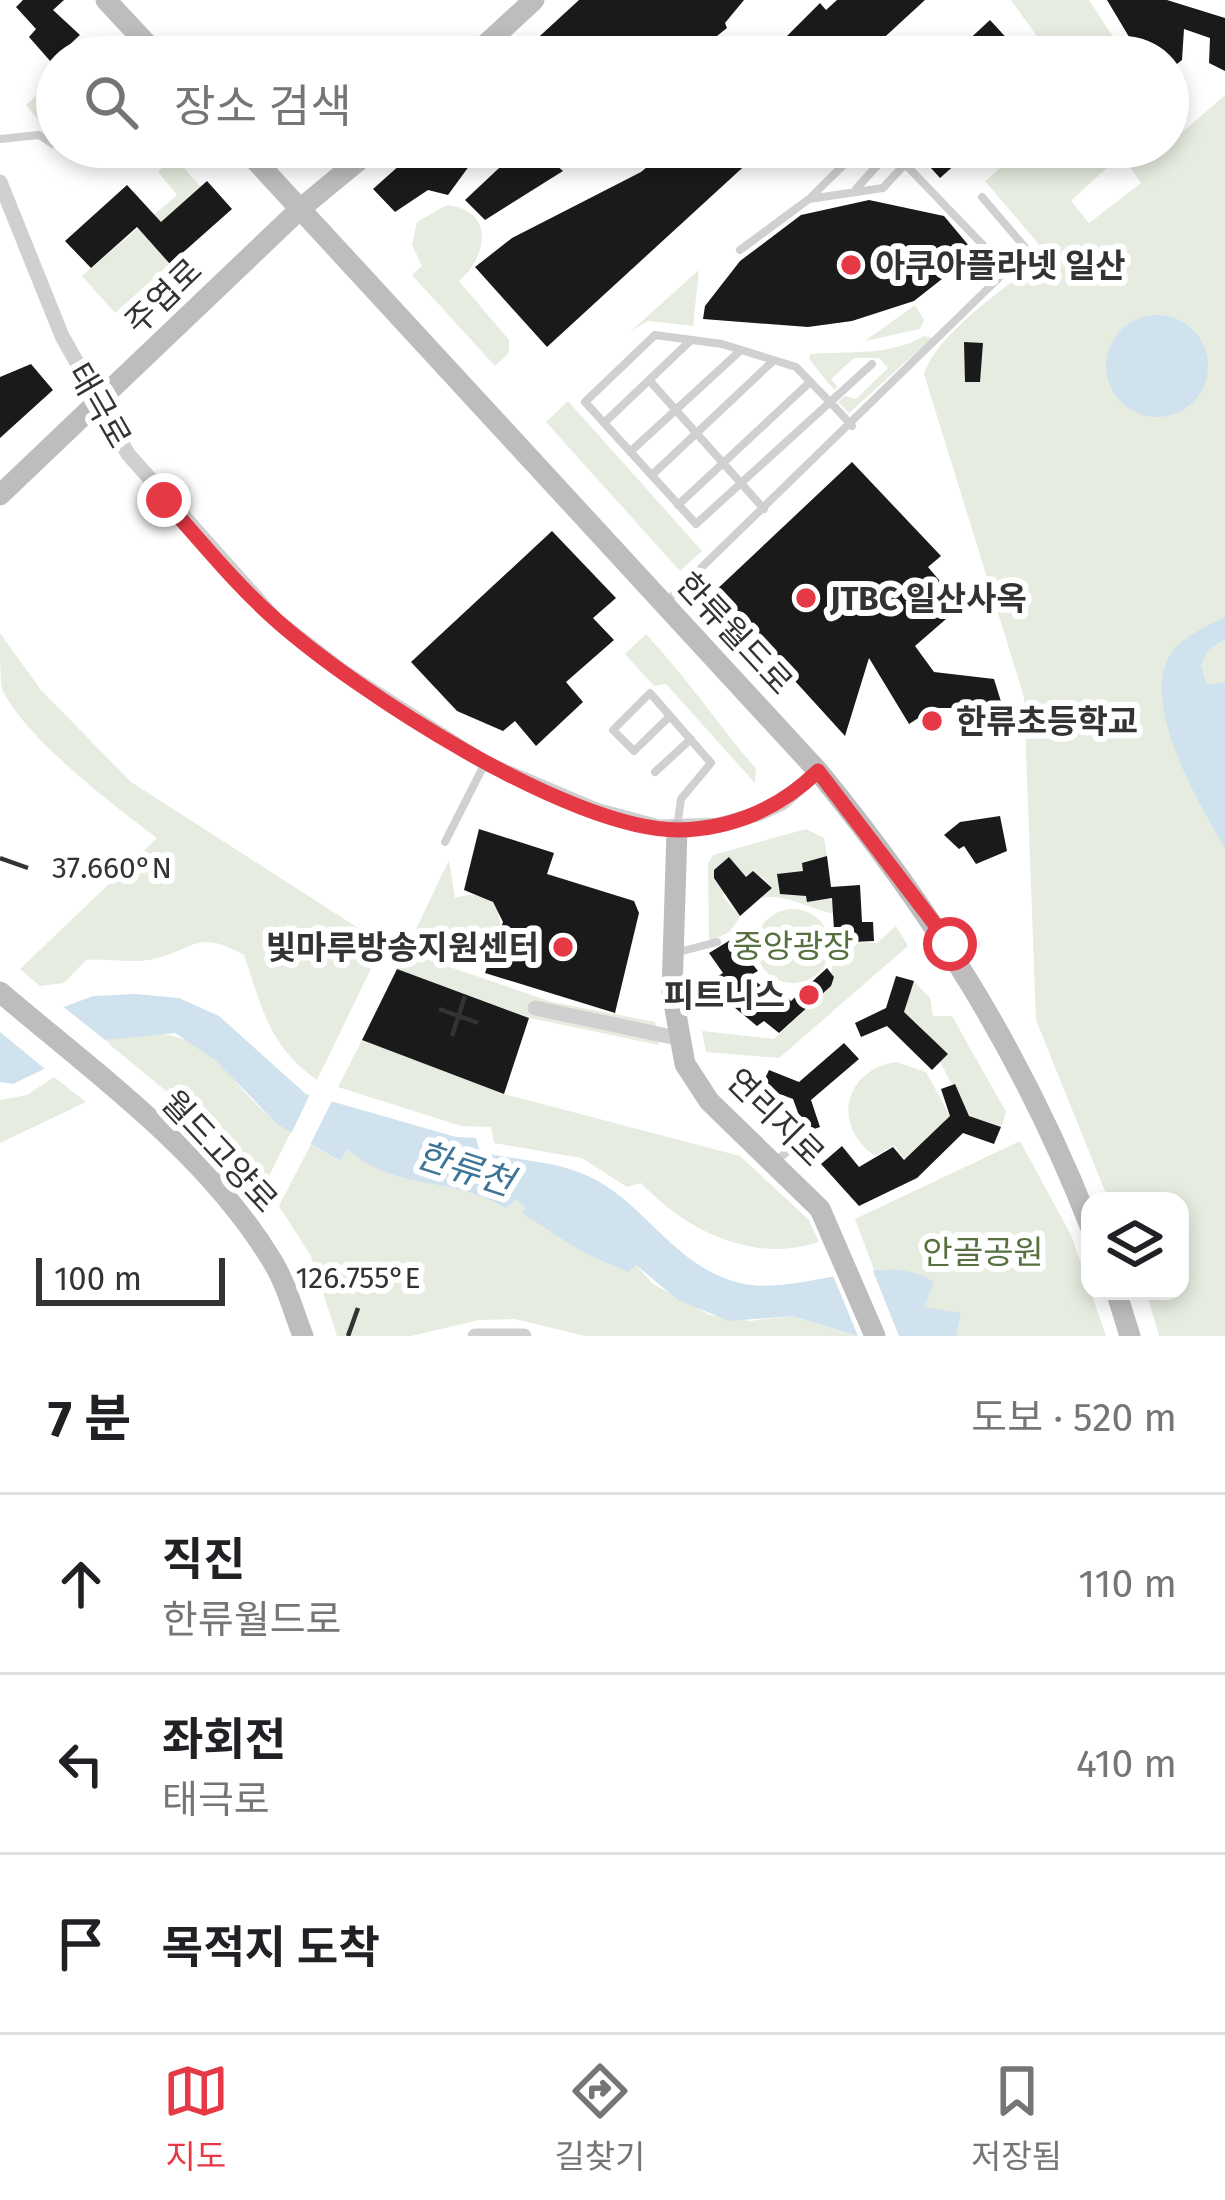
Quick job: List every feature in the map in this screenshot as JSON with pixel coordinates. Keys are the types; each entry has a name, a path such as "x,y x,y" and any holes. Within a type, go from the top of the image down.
{"main road":[{"path":"106,0 139,36"},
{"path":"494,36 533,0"},
{"name":"한류월드로","path":"263,168 818,771 950,944 1054,1140 1081,1204"},
{"name":"주엽로","path":"0,495 300,208 349,168"},
{"name":"연리지로","path":"677,830 673,953 677,1038 685,1064 710,1101 834,1230 875,1336"},
{"name":"월드고양로","path":"0,992 107,1084 235,1207 274,1263 303,1336"},
{"path":"1119,1300 1130,1336"}],"street":[{"name":"태극로","path":"0,182 62,336 117,440 164,500 276,620 396,708 484,764 596,810 677,830 758,814 782,802 818,771"},
{"path":"535,1008 677,1038"},
{"path":"475,1336 524,1336"}],"lane":[{"path":"0,139 36,135"},
{"path":"740,250 809,199 841,168"},
{"path":"856,189 875,168"},
{"path":"809,199 883,188 900,168"},
{"path":"908,168 1007,270"},
{"path":"664,604 1029,252 982,197"},
{"path":"852,426 831,404 810,382 796,367 741,350 655,335 585,402 696,524 831,404 872,364"},
{"path":"604,423 692,340"},
{"path":"630,452 741,350"},
{"path":"652,476 774,360"},
{"path":"649,380 764,509"},
{"path":"678,505 810,382"},
{"path":"670,716 634,751 613,730 650,693 711,763 681,799 677,830"},
{"path":"655,772 691,739"},
{"path":"445,842 484,764"},
{"path":"673,953 717,942"},
{"path":"773,1163 801,1140"}],"green space":[{"path":"1011,0 1089,0 1112,36 1037,36"},
{"path":"1225,95 1225,1336 1159,1336 1149,1300 1189,1300 1189,1192 1105,1192 1036,1020 1024,697 924,374 960,325 1047,254 985,181 1000,168 1106,168 1071,201 1089,223 1141,183 1131,168 1189,168 1189,126"},
{"path":"36,96 36,117 26,105"},
{"path":"184,168 201,187 146,236 170,264 115,313 82,276 177,195 158,172"},
{"path":"447,205 474,216 480,226 480,249 459,281 509,340 509,353 495,366 412,275 422,266 412,245 417,222"},
{"path":"699,270 693,326 648,321 631,331"},
{"path":"915,305 924,320 920,329 865,341"},
{"path":"924,336 932,338 849,413 838,402 845,396 856,399 888,368 879,358 854,358 831,379 838,387 834,390 809,359 810,354 884,350"},
{"path":"568,401 702,551 680,571 546,422"},
{"path":"0,633 41,690 131,782 383,944 317,1080 277,1039 244,955 228,947 206,942 146,960 86,960 64,983 40,986 20,969 157,838 72,770 13,708 2,689"},
{"path":"646,634 756,769 755,783 666,684 654,686 625,654"},
{"path":"806,829 824,838 827,856 803,863 803,871 778,874 780,893 806,896 807,901 832,899 831,887 848,915 783,898 761,898 772,888 763,877 746,877 729,858 723,897 740,916 731,931 709,942 708,864 713,855"},
{"path":"449,860 455,898 478,895 493,904 500,921 499,943 472,958 452,952 439,935 409,953 552,1002 655,1022 659,1045 530,1018 397,969"},
{"name":"중앙광장","path":"793,909 819,920 830,946 819,972 793,983 767,972 756,946 767,920"},
{"path":"896,926 908,946 779,1058 706,1052 702,1031 774,1039 831,986 832,962 843,941 836,931 851,929 852,942 877,943"},
{"path":"914,981 930,998 933,1016 952,1016 1006,1112 1001,1127 969,1116 940,1062 947,1055 904,1012"},
{"path":"129,1033 185,1040 204,1051 291,1132 264,1186 224,1139 104,1040"},
{"path":"362,1040 504,1094 740,1156 809,1220 819,1242 770,1249 722,1239 679,1216 641,1183 627,1187 582,1158 494,1143 491,1127 461,1126 338,1087"},
{"path":"896,1062 926,1072 950,1116 905,1159 894,1145 875,1156 852,1130 849,1115 855,1087 878,1067"},
{"path":"54,1077 86,1102 0,1143 0,1100 27,1095"},
{"name":"안골공원","path":"1020,1141 1071,1235 1081,1264 1081,1300 1094,1300 1106,1336 899,1336 855,1219"},
{"path":"311,1144 339,1161 346,1148 384,1172 463,1191 506,1208 516,1198 526,1209 523,1213 582,1252 636,1265 653,1284 710,1315 750,1321 792,1316 858,1336 585,1336 515,1319 479,1320 411,1336 337,1336 311,1256 279,1206"}],"water":[{"path":"1157,315 1176,319 1193,330 1204,347 1208,366 1204,385 1193,402 1176,413 1157,417 1138,413 1121,402 1110,385 1106,366 1110,347 1121,330 1138,319"},
{"path":"1225,617 1225,639 1208,650 1201,665 1207,685 1225,682 1225,848 1175,749 1162,692 1165,667 1176,647"},
{"name":"한류천","path":"93,996 179,998 219,1016 306,1094 456,1137 476,1138 480,1152 588,1176 628,1203 680,1251 720,1276 767,1286 869,1271 915,1273 934,1282 924,1307 961,1313 956,1336 858,1336 792,1316 729,1321 678,1300 636,1265 628,1272 582,1252 522,1213 525,1208 516,1199 506,1208 463,1191 404,1178 366,1163 347,1149 340,1161 277,1124 215,1060 175,1033 104,1040 13,1084 0,1082 0,1031"}],"pier":[{"path":"56,1001 110,1044 50,1073 0,1032 0,1024"},
{"path":"312,1090 333,1099 308,1149 289,1138"},
{"path":"871,1266 899,1336 858,1336 832,1273"}],"building":[{"path":"23,0 64,0 53,10 80,35 36,36 36,45 29,37 36,29 16,7"},
{"path":"579,0 744,0 717,36 540,36"},
{"path":"837,0 925,0 886,36 787,36 820,3 826,10"},
{"path":"1107,0 1167,0 1225,18 1225,71 1209,63 1210,38 1184,29 1184,36 1128,36"},
{"path":"990,20 1005,36 973,36"},
{"path":"396,168 468,168 448,195 428,190 395,212 373,189"},
{"path":"499,168 563,171 485,220 465,200"},
{"path":"646,168 742,168 547,347 475,267 512,238"},
{"path":"931,168 951,168 940,178"},
{"path":"207,181 232,209 170,264 137,227 91,268 65,241 127,185 161,222"},
{"name":"아쿠아플라넷 일산","path":"869,200 944,216 975,253 914,301 852,321 808,327 703,319 705,306 740,261 801,215"},
{"path":"964,342 983,343 980,382 965,382"},
{"path":"31,364 53,390 0,438 0,377"},
{"name":"JTBC 일산사옥","path":"852,462 941,556 928,567 961,606 915,646 934,672 994,679 1003,708 934,708 909,724 869,658 845,736 714,592"},
{"path":"552,531 616,598 593,618 614,640 566,682 583,702 536,746 515,721 503,731 457,711 411,662"},
{"path":"1000,816 1007,851 976,864 964,846 959,849 944,835 960,822"},
{"name":"빛마루방송지원센터","path":"479,829 554,853 547,874 634,901 639,913 615,1013 485,973 503,922 493,902 464,890"},
{"path":"827,856 831,887 860,885 862,922 873,922 874,941 852,942 851,929 834,930 832,898 807,902 806,896 780,894 777,874 803,871 802,863"},
{"path":"729,857 746,877 753,871 772,888 740,916 714,878 714,870"},
{"path":"732,939 758,971 749,976 768,991 772,986 791,1001 827,968 834,977 831,986 779,1033 764,1021 757,1026 734,1007 715,978 723,973 709,953"},
{"path":"397,969 529,1018 504,1094 362,1040"},
{"path":"896,976 914,981 904,1012 948,1054 932,1070 887,1026 861,1037 855,1023 886,1008"},
{"path":"844,1043 859,1059 811,1100 820,1127 805,1132 793,1099 761,1087 769,1070 799,1082"},
{"path":"955,1084 969,1116 1001,1127 994,1144 963,1133 917,1178 859,1206 821,1164 842,1146 859,1167 893,1147 904,1160 950,1116 941,1089"}],"place":[{"name":"아쿠아플라넷 일산","path":"851,265"},
{"name":"JTBC 일산사옥","path":"806,598"},
{"name":"한류초등학교","path":"932,721"},
{"name":"빛마루방송지원센터","path":"563,947"},
{"name":"피트니스","path":"809,995"}],"route":[{"path":"164,500 276,620 396,708 494,768 596,810 677,830 758,814 782,802 818,771 950,944"}]}
